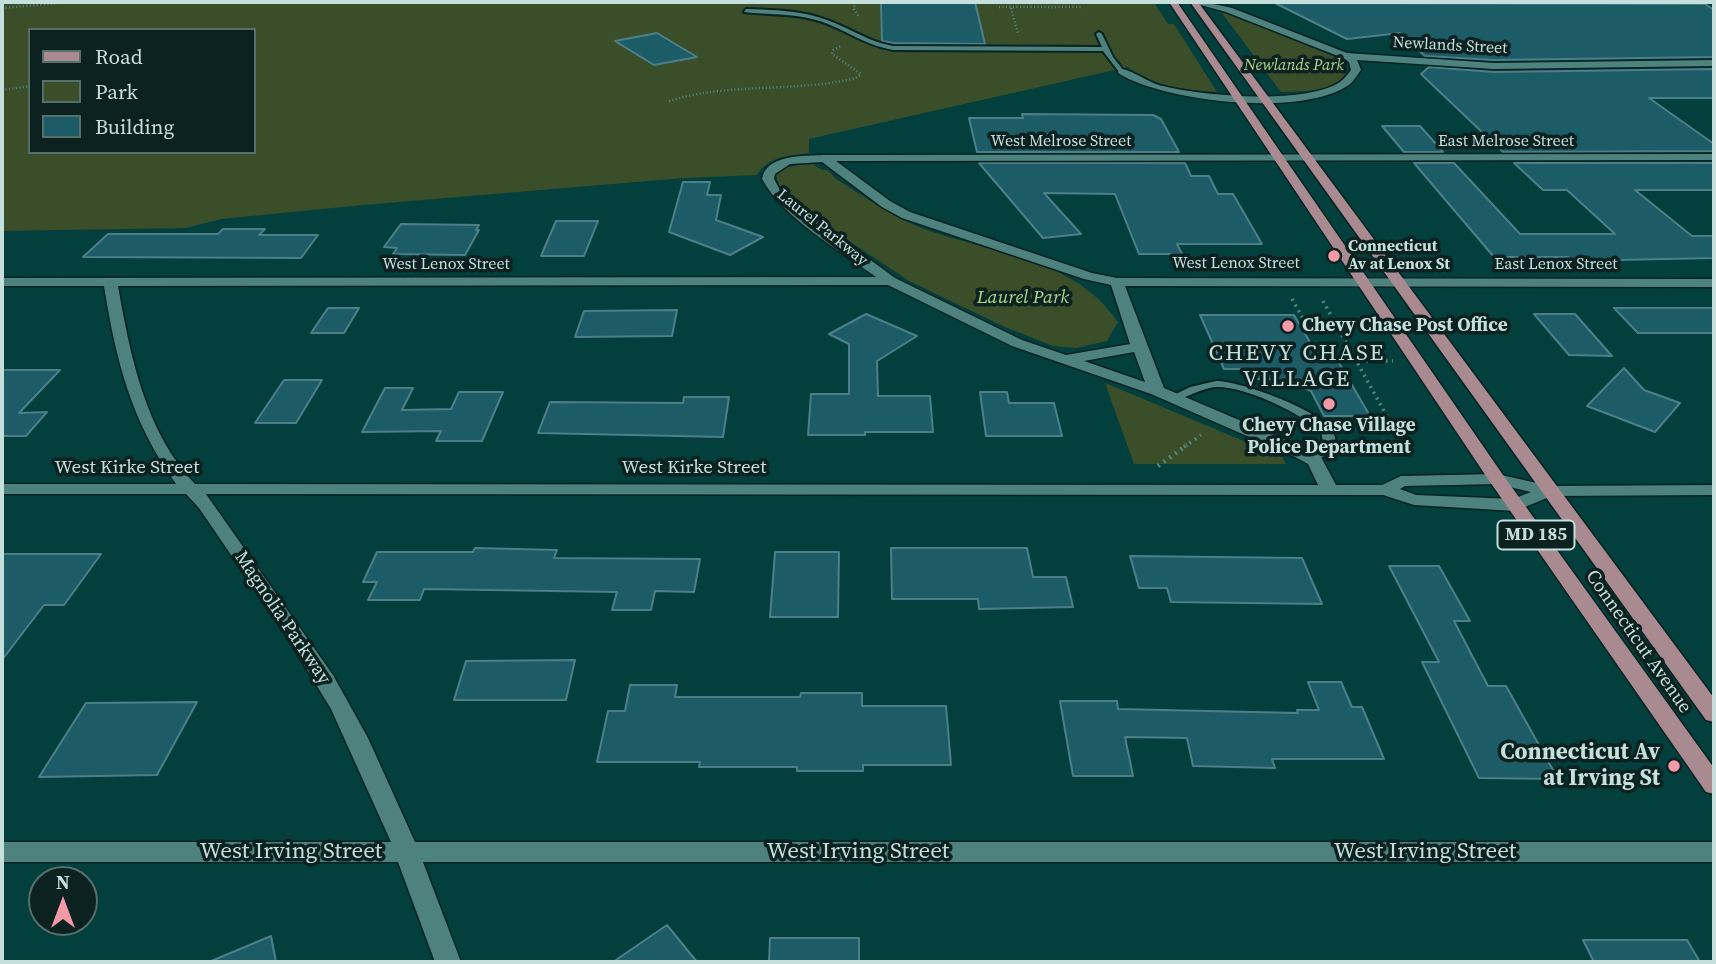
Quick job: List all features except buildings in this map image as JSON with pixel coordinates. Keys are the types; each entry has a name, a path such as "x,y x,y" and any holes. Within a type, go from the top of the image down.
{"main road":[{"name":"Connecticut Avenue","path":"1173,2 1497,479 1714,785"},
{"name":"Connecticut Avenue","path":"1194,2 1259,98 1398,282 1714,714"}],"street":[{"name":"Newlands Street","path":"1194,2 1221,7 1346,56 1494,66 1714,63"},
{"path":"1121,71 1139,82 1163,90 1238,98 1306,97 1341,88 1354,77 1356,70 1346,56"},
{"name":"East Melrose Street","path":"1303,158 1714,157"},
{"path":"824,158 886,204 906,215 1089,276 1117,282 1157,391"},
{"name":"West Melrose Street","path":"824,158 1303,158"},
{"name":"Laurel Parkway","path":"824,158 787,161 773,170 768,179 775,192 814,225 890,281 1017,343 1157,391 1311,458"},
{"name":"West Lenox Street","path":"2,282 890,281"},
{"name":"Magnolia Parkway","path":"110,282 139,409 151,437 188,489 205,503 305,648 341,707 408,852 447,962"},
{"name":"West Lenox Street","path":"1117,282 1398,282"},
{"name":"East Lenox Street","path":"1398,282 1714,283"},
{"name":"Laurel Parkway","path":"1064,360 1139,347"},
{"path":"1311,458 1319,467 1329,489"},
{"name":"West Kirke Street","path":"1385,490 1401,481 1497,479 1550,491"},
{"name":"West Kirke Street","path":"2,489 1329,489 1385,490 1414,500 1515,505 1550,491"},
{"path":"1550,491 1714,490"},
{"name":"West Irving Street","path":"2,852 1714,852"}],"lane":[{"path":"746,11 800,13 829,23 869,45 893,48 1106,49"},
{"path":"1099,34 1121,71"},
{"path":"1174,398 1192,388 1231,385 1313,418 1325,429 1331,440 1331,450 1311,458"}],"path":[{"path":"2,8 72,2"},
{"path":"669,101 692,93 790,89 856,78 861,74 832,54 832,50 867,33 854,9 855,2"},
{"path":"999,7 1081,7"},
{"path":"1011,7 1020,40"},
{"path":"2,89 28,86"},
{"path":"1290,295 1304,320 1334,321"},
{"path":"1319,295 1407,453"},
{"path":"1340,361 1398,361"},
{"path":"1158,466 1201,435"}],"green space":[{"path":"2,2 1154,2 1168,24 1174,24 1217,92 1159,83 1128,67 809,139 809,153 773,160 757,175 684,178 363,205 221,219 186,228 2,231"},
{"name":"Newlands Park","path":"1219,9 1335,57 1346,66 1345,75 1331,86 1321,89 1281,92"},
{"name":"Laurel Park","path":"811,163 822,170 828,170 836,179 912,224 1030,260 1055,271 1079,284 1100,301 1118,322 1107,341 1076,348 1053,346 1005,327 909,281 818,220 780,189 776,175 780,173 778,169"},
{"path":"1105,383 1282,457 1286,464 1134,464"}],"place":[{"name":"Connecticut Av at Lenox St","path":"1334,256"},
{"name":"Chevy Chase Post Office","path":"1288,326"},
{"name":"Chevy Chase Village Police Department","path":"1329,404"},
{"name":"Connecticut Av at Irving St","path":"1674,766"}],"district":[{"name":"CHEVY CHASE VILLAGE","path":"1297,367"}]}
